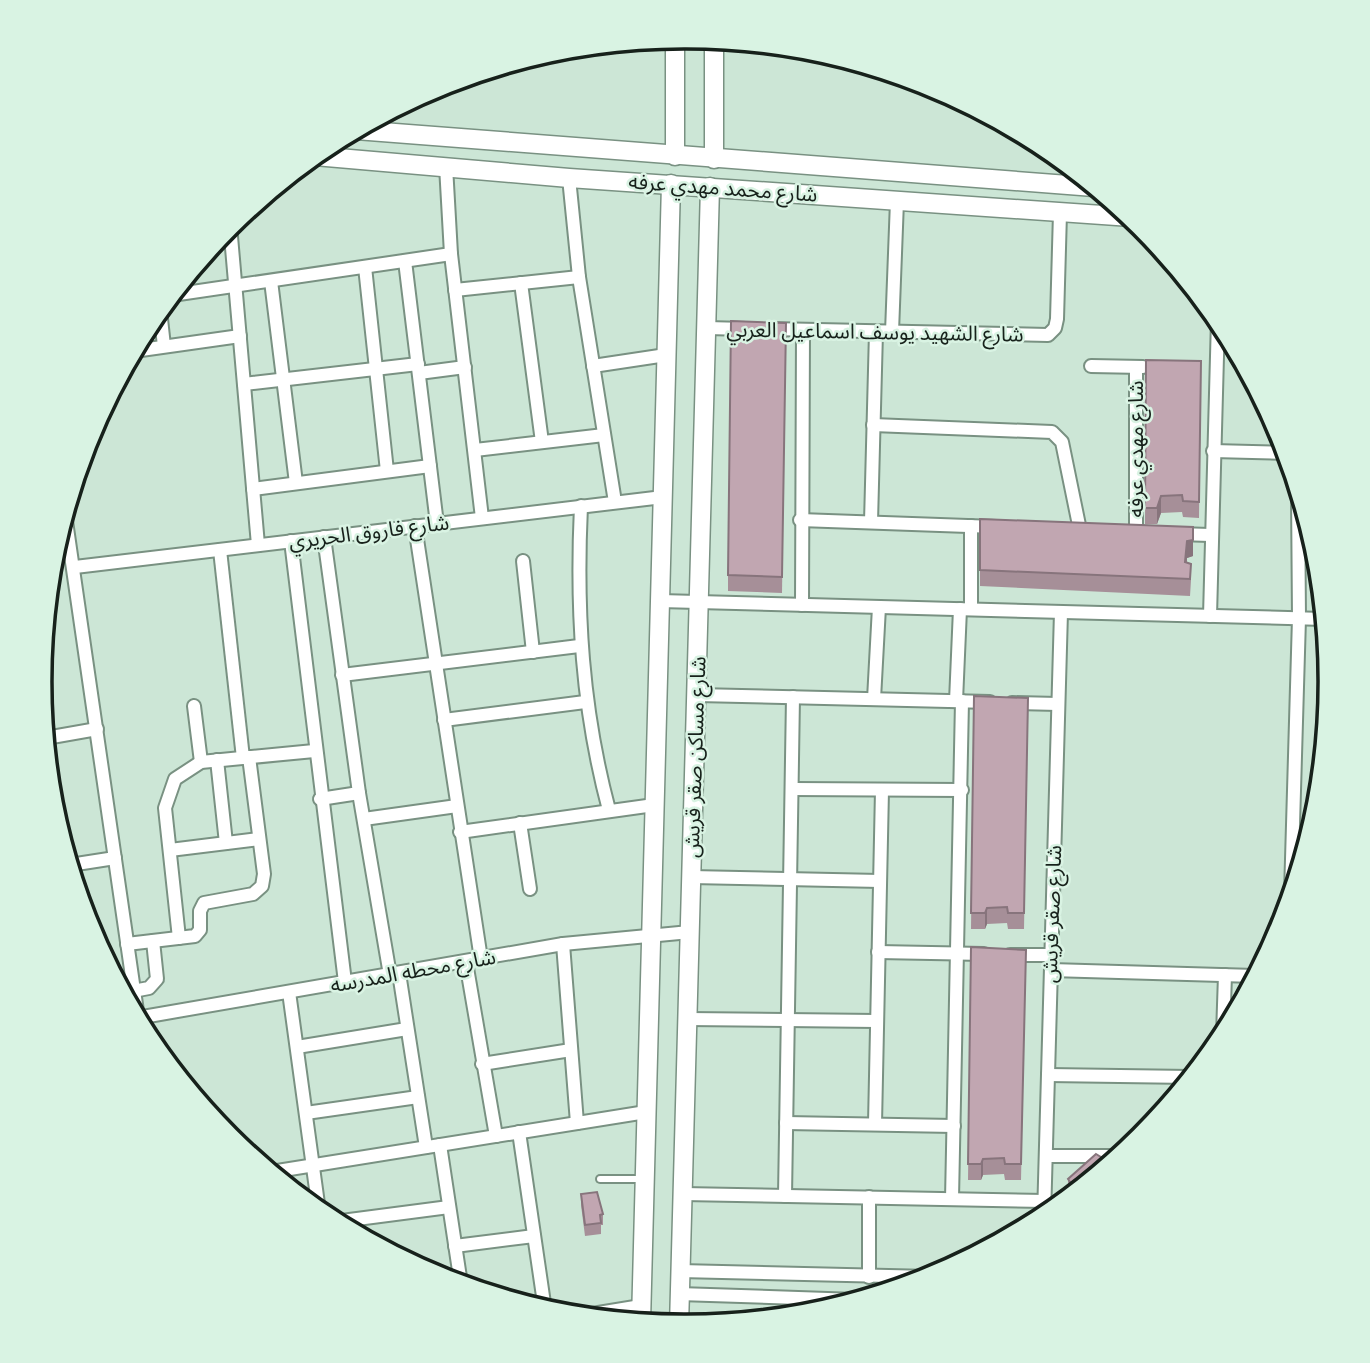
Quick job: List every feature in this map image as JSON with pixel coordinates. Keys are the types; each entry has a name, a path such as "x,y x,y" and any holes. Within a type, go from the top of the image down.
{"street":[{"path":"675,49 675,156"},
{"path":"714,50 714,159"},
{"name":"شارع محمد مهدي عرفه","path":"374,131 1077,186"},
{"path":"529,174 543,160 541,145"},
{"path":"580,149 568,161 569,178 579,277 615,502"},
{"name":"شارع محمد مهدي عرفه","path":"332,157 569,178 1114,217"},
{"path":"446,166 452,254 482,518"},
{"name":"شارع مساكن صقر قريش","path":"641,1313 671,184"},
{"name":"شارع مساكن صقر قريش","path":"678,1314 710,187"},
{"path":"892,332 897,201"},
{"name":"شارع الشهيد يوسف اسماعيل العربي","path":"707,328 1044,336 1052,332 1057,324 1060,213"},
{"path":"230,243 258,545"},
{"path":"185,293 452,254"},
{"path":"405,261 437,523"},
{"path":"365,267 387,471"},
{"path":"456,290 579,277"},
{"path":"271,281 296,483"},
{"path":"521,283 542,442"},
{"path":"162,326 164,346"},
{"path":"802,605 800,520 803,330"},
{"path":"871,522 876,332"},
{"path":"1210,616 1213,451 1209,368 1214,335"},
{"path":"147,349 240,336"},
{"path":"593,366 666,355"},
{"path":"1091,366 1163,367"},
{"path":"244,384 376,369 465,367"},
{"name":"شارع مهدي عرفه","path":"1136,367 1148,533"},
{"path":"873,425 1052,432 1062,442 1080,530"},
{"path":"475,450 604,435"},
{"path":"1213,451 1274,453"},
{"path":"253,489 430,466"},
{"name":"شارع فاروق الحريري","path":"75,567 663,497"},
{"path":"581,506 579,646 585,702 609,810"},
{"path":"800,520 1012,528"},
{"path":"415,526 481,959"},
{"path":"952,1199 962,790 959,701 971,526"},
{"path":"1292,858 1299,618 1298,528"},
{"path":"1066,530 1094,531"},
{"path":"1122,532 1210,535"},
{"path":"324,537 359,793 407,1029 426,1147"},
{"path":"70,538 133,990 149,989 155,984 153,941"},
{"path":"291,541 314,751 345,982"},
{"path":"127,944 198,933 202,907 208,900 259,891 264,880 220,550"},
{"path":"523,561 533,652"},
{"path":"660,601 1314,619"},
{"path":"874,699 879,607"},
{"name":"شارع صقر قريش","path":"1045,1201 1061,612"},
{"path":"342,675 579,646"},
{"path":"696,695 1058,704"},
{"path":"785,1196 793,697"},
{"path":"444,720 585,702"},
{"path":"194,706 201,762"},
{"path":"55,736 97,729"},
{"path":"179,938 165,808 170,787 182,771 201,762 314,751"},
{"path":"217,760 226,843"},
{"path":"793,789 962,790"},
{"path":"875,1124 882,789"},
{"path":"320,799 359,793"},
{"path":"460,832 654,805"},
{"path":"364,819 457,806"},
{"path":"520,823 530,889"},
{"path":"170,850 260,839"},
{"path":"80,864 115,858"},
{"path":"691,877 880,881"},
{"name":"شارع محطه المدرسه","path":"148,1016 563,944 690,932"},
{"path":"563,944 577,1123"},
{"path":"878,952 1051,956"},
{"path":"466,962 496,1136"},
{"path":"1051,970 1244,976"},
{"path":"1224,1013 1225,975"},
{"path":"289,992 317,1195"},
{"path":"687,1020 877,1021"},
{"path":"297,1047 407,1029"},
{"path":"482,1064 571,1049"},
{"path":"1048,1075 1179,1077"},
{"path":"306,1113 418,1097"},
{"path":"284,1170 646,1112"},
{"path":"786,1123 954,1126"},
{"path":"519,1132 543,1297"},
{"path":"440,1145 459,1272"},
{"path":"1046,1156 1103,1156"},
{"path":"682,1194 1045,1201"},
{"path":"869,1197 869,1277"},
{"path":"354,1219 449,1207"},
{"path":"455,1246 534,1236"},
{"path":"680,1271 896,1277"},
{"path":"679,1294 821,1299"}],"lane":[{"path":"600,1178 644,1179"}],"building":[{"path":"731,321 786,323 782,577 728,575"},
{"path":"1146,360 1201,361 1199,502 1183,501 1182,495 1161,496 1157,508 1145,508"},
{"path":"980,519 1193,527 1193,540 1187,541 1185,562 1191,564 1190,579 980,570"},
{"path":"974,696 1028,698 1024,913 1008,913 1007,907 987,908 985,913 971,913"},
{"path":"971,947 1026,950 1021,1164 1005,1164 1004,1158 983,1159 981,1164 968,1164"},
{"path":"1096,1154 1102,1157 1070,1183 1068,1179"},
{"path":"597,1192 603,1214 600,1215 601,1223 585,1225 581,1194"}]}
